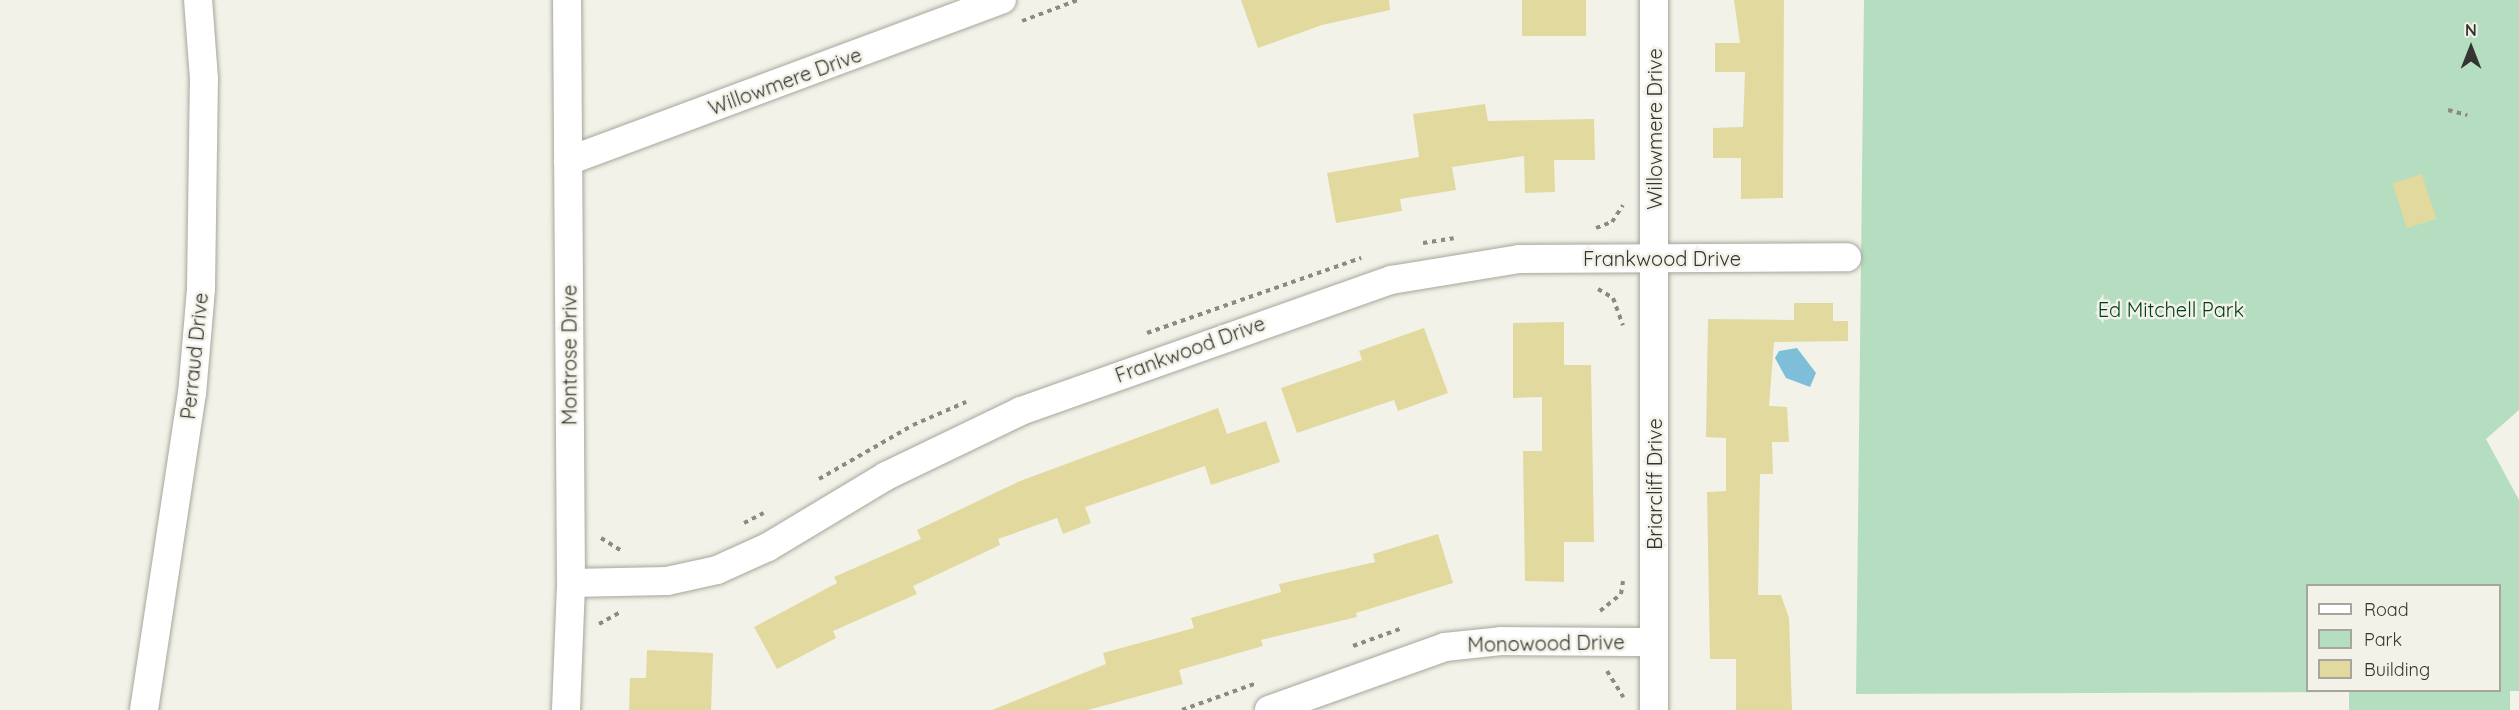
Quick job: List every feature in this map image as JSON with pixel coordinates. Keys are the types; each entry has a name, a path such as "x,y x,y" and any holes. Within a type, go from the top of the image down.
{"street":[{"name":"Perraud Drive","path":"144,710 192,394 201,289 204,79 198,0"},
{"name":"Montrose Drive","path":"566,710 571,583 567,0"},
{"name":"Willowmere Drive","path":"1654,0 1654,258"},
{"name":"Willowmere Drive","path":"568,161 1002,6"},
{"name":"Frankwood Drive","path":"571,583 667,581 717,570 953,441 1341,294 1441,268 1508,260 1847,257"},
{"name":"Briarcliff Drive","path":"1654,258 1654,710"},
{"name":"Monowood Drive","path":"1269,710 1445,647 1501,641 1654,642"}],"path":[{"path":"1002,6 1078,0"},
{"path":"2448,111 2467,115"},
{"path":"1582,229 1612,222 1624,198"},
{"path":"1412,246 1461,237"},
{"path":"1136,337 1368,256"},
{"path":"1590,286 1613,298 1623,336"},
{"path":"810,485 913,425 976,398"},
{"path":"737,527 776,506"},
{"path":"595,528 603,542 631,552"},
{"path":"1591,612 1621,594 1623,572"},
{"path":"595,634 604,619 627,612"},
{"path":"1344,650 1405,628"},
{"path":"1597,668 1621,687 1623,710"},
{"path":"1182,710 1261,681"}],"green space":[{"name":"Ed Mitchell Park","path":"1864,0 2519,0 2519,410 2486,439 2519,500 2519,691 2510,691 2510,710 2349,710 2349,692 1856,694"}],"water":[{"path":"1797,348 1816,373 1810,387 1786,378 1775,358 1779,351"}],"building":[{"path":"1241,0 1389,0 1390,10 1322,25 1258,48"},
{"path":"1522,0 1586,0 1586,36 1522,36"},
{"path":"1734,0 1784,0 1783,198 1741,199 1741,158 1713,158 1713,128 1743,127 1745,72 1715,72 1715,43 1740,43"},
{"path":"1485,104 1488,121 1594,119 1595,160 1554,160 1555,192 1525,193 1524,156 1452,167 1456,190 1400,199 1402,211 1336,223 1327,173 1419,157 1413,114"},
{"path":"2422,174 2437,219 2407,228 2393,184"},
{"path":"1794,303 1833,303 1833,321 1848,321 1848,341 1774,342 1769,406 1787,407 1789,442 1772,442 1773,474 1760,474 1758,595 1781,595 1789,618 1792,710 1736,710 1736,659 1710,659 1707,492 1726,491 1726,438 1706,437 1708,319 1794,320"},
{"path":"1564,322 1564,365 1591,365 1594,542 1564,542 1564,582 1525,581 1523,451 1542,451 1542,397 1513,398 1513,323"},
{"path":"1424,328 1448,393 1398,411 1394,400 1297,433 1281,388 1362,360 1359,351"},
{"path":"1218,408 1227,434 1266,421 1280,462 1211,485 1205,466 1085,507 1091,523 1063,534 1057,518 998,539 1000,545 913,586 917,594 833,631 836,638 777,669 754,627 837,583 834,577 921,539 917,530 1020,481"},
{"path":"1438,534 1453,583 1356,613 1357,617 1261,640 1263,646 1179,670 1183,684 1088,710 992,710 1106,664 1103,653 1194,628 1191,618 1281,592 1279,584 1375,562 1373,554"},
{"path":"647,650 713,653 711,710 629,710 630,678 646,678"}]}
